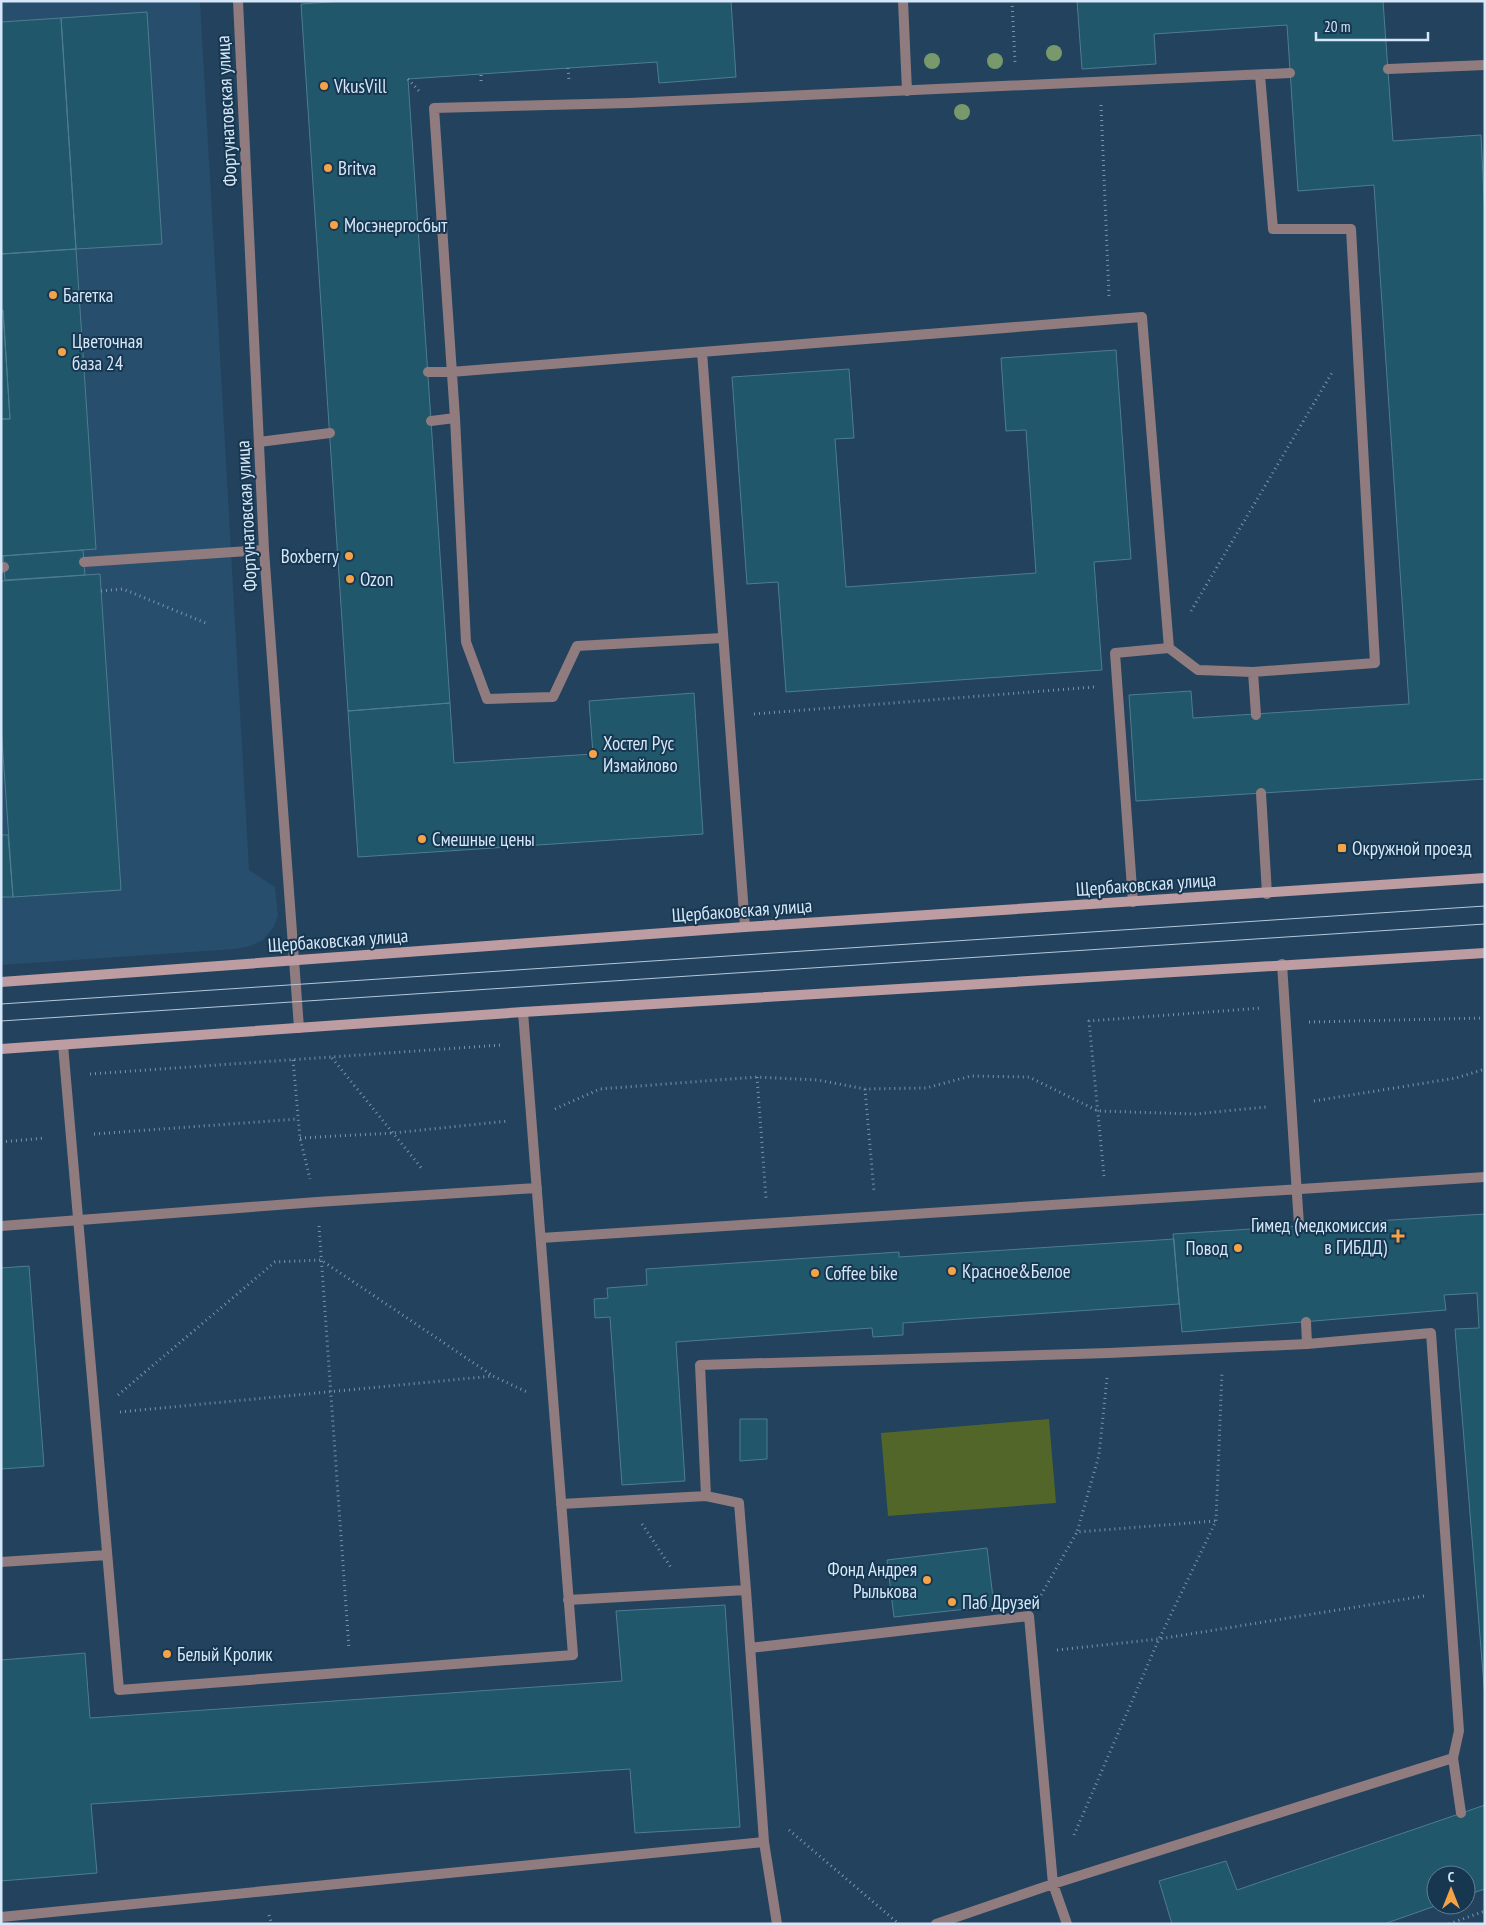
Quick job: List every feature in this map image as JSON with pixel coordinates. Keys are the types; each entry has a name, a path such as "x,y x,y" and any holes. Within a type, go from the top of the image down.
{"main road":[{"name":"Щербаковская улица","path":"1,982 745,927 1267,894 1485,878"},
{"path":"1,1049 523,1012 1485,953"}],"street":[{"name":"Фортунатовская улица","path":"238,1 264,550 299,1028"},
{"path":"903,1 907,91"},
{"path":"1388,69 1485,65"},
{"path":"722,638 576,646 553,696 487,699 466,642 455,418 434,108 619,104 1290,73"},
{"path":"1133,902 1115,653 1169,648 1198,670 1253,672 1375,664 1351,229 1273,229 1260,75"},
{"path":"428,372 451,372 1142,317 1169,648"},
{"path":"702,352 745,927"},
{"path":"431,421 455,418"},
{"path":"260,442 330,433"},
{"path":"84,562 264,550"},
{"path":"1253,672 1256,715"},
{"path":"1261,793 1267,894"},
{"path":"1282,964 1299,1225"},
{"path":"63,1045 119,1690 573,1655 523,1012"},
{"path":"541,1238 1485,1177"},
{"path":"1,1226 317,1202 537,1188"},
{"path":"1306,1322 1307,1344"},
{"path":"706,1496 700,1365 1109,1353 1307,1344 1432,1333 1459,1731 1453,1758 1461,1813"},
{"path":"561,1504 706,1496 739,1503 764,1842 778,1924"},
{"path":"1,1562 107,1555"},
{"path":"568,1600 746,1590"},
{"path":"750,1648 1029,1616 1053,1884 1067,1924"},
{"path":"936,1924 1053,1884 1453,1758"},
{"path":"1,1917 764,1842"}],"path":[{"path":"1012,1 1016,85"},
{"path":"1100,82 1110,319"},
{"path":"1169,648 1356,332"},
{"path":"101,591 123,589 208,624"},
{"path":"728,716 1117,685"},
{"path":"1106,1202 1089,1021 1285,1006"},
{"path":"1286,1022 1485,1018"},
{"path":"65,1076 526,1043"},
{"path":"332,1058 443,1194"},
{"path":"292,1060 300,1138 317,1202 351,1672"},
{"path":"300,1138 393,1132 532,1119 600,1090 756,1077 818,1080 865,1089 926,1088 971,1076 1029,1077 1098,1111 1195,1114 1292,1104 1456,1078 1485,1069"},
{"path":"756,1077 768,1224"},
{"path":"865,1089 877,1217"},
{"path":"1,1142 298,1119"},
{"path":"95,1414 275,1262 321,1260 493,1376 553,1405"},
{"path":"1073,1839 1159,1639 1216,1520 1223,1347"},
{"path":"1029,1616 1077,1532 1099,1455 1109,1353"},
{"path":"95,1414 493,1376"},
{"path":"626,1501 689,1594"},
{"path":"1077,1532 1216,1520"},
{"path":"1032,1653 1159,1639 1449,1592"},
{"path":"762,1808 899,1924"},
{"path":"1448,1924 1485,1911"}],"shaded area":[{"path":"1,1 200,1 249,870 275,887 278,916 273,928 263,940 250,946 235,949 1,965"}],"green space":[{"path":"1049,1419 1056,1503 888,1516 881,1433"}],"building":[{"path":"343,1 731,1 736,77 659,83 657,62 408,79 450,703 348,711 301,4"},
{"path":"1077,1 1383,1 1393,141 1481,135 1485,218 1485,779 1136,801 1129,695 1191,691 1193,718 1409,704 1374,185 1298,191 1287,25 1154,34 1156,64 1082,69"},
{"path":"147,12 162,244 76,249 61,18"},
{"path":"61,18 76,249 1,254 1,22"},
{"path":"76,249 96,549 1,556 1,419 10,419 3,310 1,310 1,254"},
{"path":"1,310 3,310 10,419 1,419"},
{"path":"1116,350 1131,559 1094,562 1102,670 786,692 778,582 747,584 732,377 849,369 854,438 835,439 846,587 1036,573 1026,430 1006,431 1001,358"},
{"path":"83,550 85,575 5,580 3,556"},
{"path":"100,574 121,890 13,897 1,726 1,581"},
{"path":"694,693 703,834 358,857 348,711 450,703 454,763 593,754 589,701"},
{"path":"1,835 8,835 13,897 1,897"},
{"path":"1485,1214 1485,1698 1455,1329 1479,1328 1477,1293 1444,1295 1446,1310 1182,1332 1173,1234"},
{"path":"1174,1239 1179,1304 903,1323 903,1335 873,1337 872,1328 676,1342 685,1481 622,1485 610,1317 595,1318 594,1299 608,1298 607,1288 647,1285 646,1269 899,1252 899,1257"},
{"path":"29,1266 44,1466 1,1469 1,1268"},
{"path":"740,1419 767,1419 767,1459 740,1461"},
{"path":"987,1548 994,1606 894,1617 887,1560"},
{"path":"725,1605 740,1827 635,1833 630,1769 91,1804 97,1873 1,1881 1,1660 85,1653 90,1718 622,1681 616,1611"},
{"path":"1485,1805 1485,1889 1476,1892 1476,1865 1426,1865 1426,1909 1384,1924 1172,1924 1159,1881 1226,1861 1237,1890"}],"tram line":[{"path":"1,1004 1485,906"},
{"path":"1,1021 1485,924"}],"place":[{"name":"VkusVill","path":"324,86"},
{"name":"Britva","path":"328,168"},
{"name":"Мосэнергосбыт","path":"334,225"},
{"name":"Багетка","path":"53,295"},
{"name":"Цветочная база 24","path":"62,352"},
{"name":"Boxberry","path":"349,556"},
{"name":"Ozon","path":"350,579"},
{"name":"Хостел Рус Измайлово","path":"593,754"},
{"name":"Смешные цены","path":"422,839"},
{"name":"Окружной проезд","path":"1342,848"},
{"name":"Гимед (медкомиссия в ГИБДД)","path":"1398,1236"},
{"name":"Повод","path":"1238,1248"},
{"name":"Красное&Белое","path":"952,1271"},
{"name":"Coffee bike","path":"815,1273"},
{"name":"Фонд Андрея Рылькова","path":"927,1580"},
{"name":"Паб Друзей","path":"952,1602"},
{"name":"Белый Кролик","path":"167,1654"}]}
